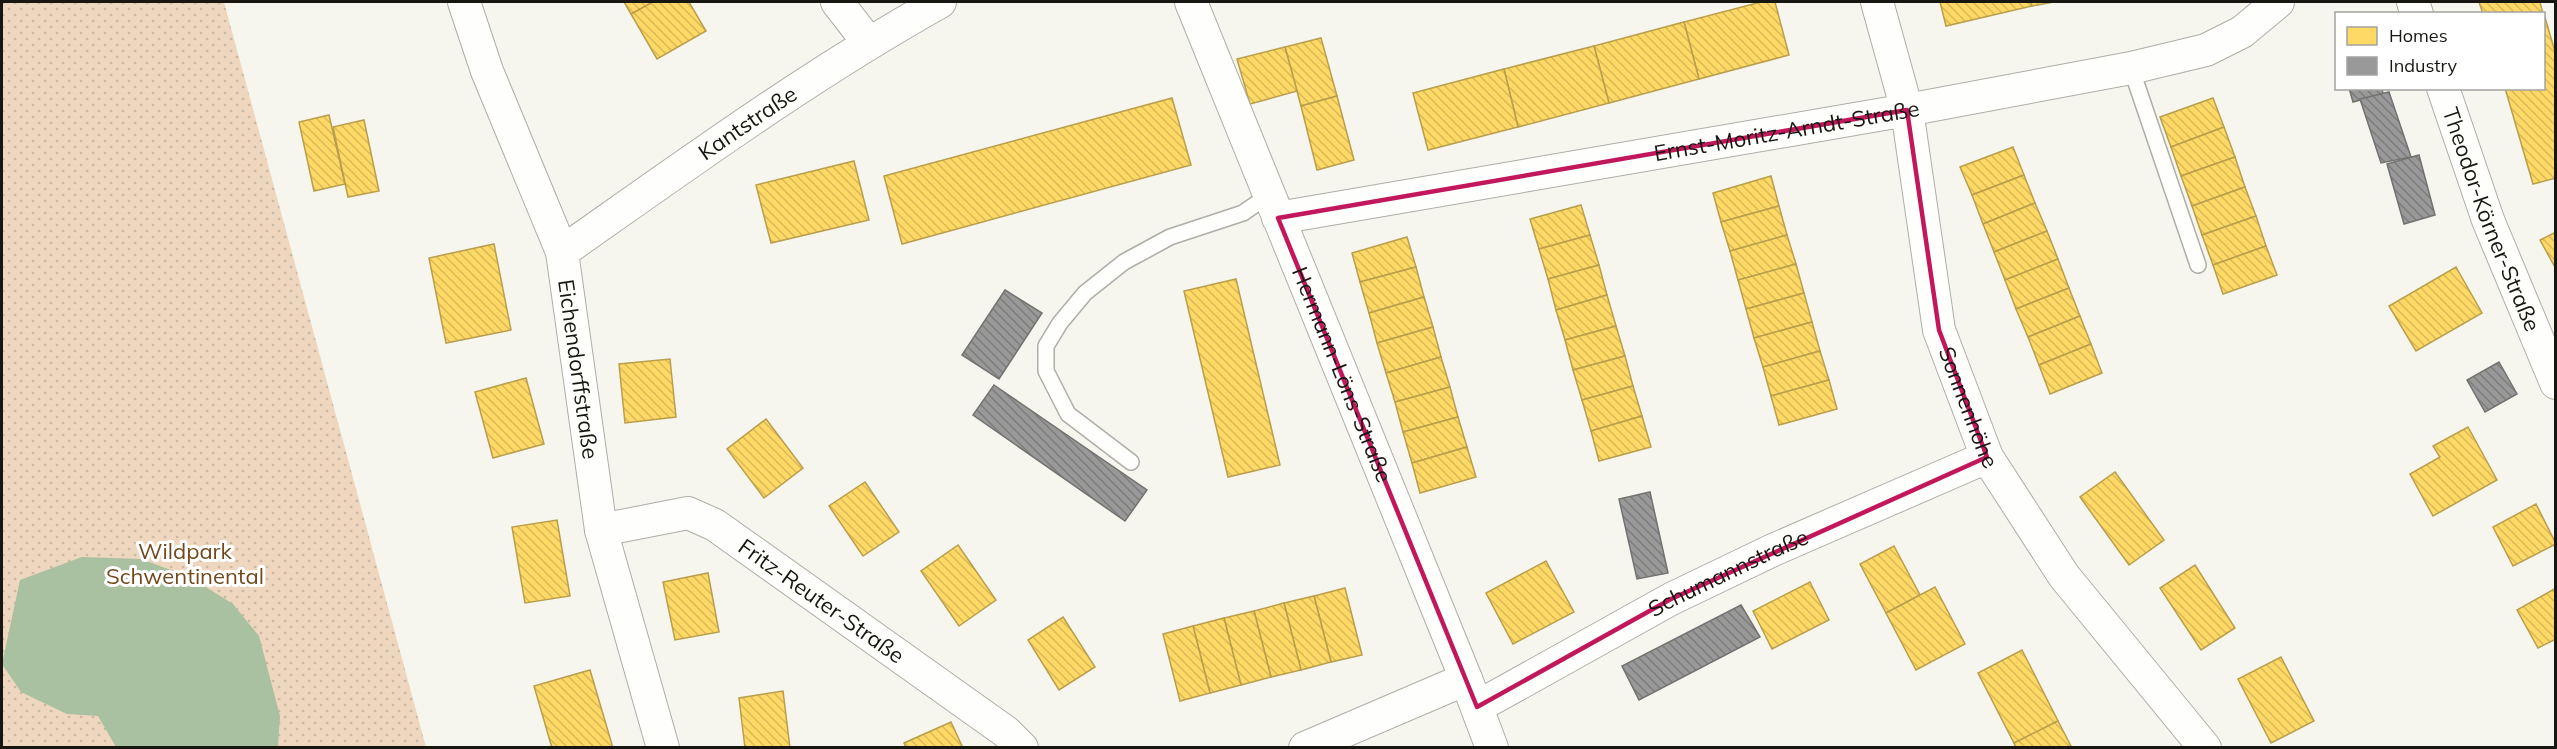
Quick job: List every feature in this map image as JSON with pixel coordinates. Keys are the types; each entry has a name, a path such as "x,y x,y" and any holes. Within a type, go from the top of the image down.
{"street":[{"name":"Eichendorffstraße","path":"464,2 487,71 562,252 601,530 663,747"},
{"path":"837,2 868,42"},
{"name":"Kantstraße","path":"562,252 868,42 939,2"},
{"name":"Hermann-Löns-Straße","path":"1191,2 1492,747"},
{"name":"Sonnenhöhe","path":"1876,2 1907,110 1939,330 1987,457 2064,576 2205,747"},
{"name":"Ernst-Moritz-Arndt-Straße","path":"1274,206 1907,110 2131,68 2206,50 2242,32 2278,2"},
{"name":"Theodor-Körner-Straße","path":"2444,90 2488,219 2556,383"},
{"name":"Schumannstraße","path":"1472,693 1773,550 1987,457"},
{"name":"Fritz-Reuter-Straße","path":"601,530 688,513 715,525 1006,732 1022,747"},
{"path":"1305,747 1472,693"}],"lane":[{"path":"2131,68 2198,265"},
{"path":"1131,462 1068,414 1046,372 1046,346 1060,323 1085,293 1124,262 1170,237 1243,213 1274,206"}],"highlighted area":[{"path":"1907,110 1939,330 1987,457 1671,599 1477,707 1278,218"}],"green space":[{"name":"Wildpark Schwentinental","path":"2,2 224,2 426,747 2,747"}],"shaded area":[{"path":"82,557 141,559 190,577 233,604 259,636 280,716 278,747 116,747 98,716 67,714 21,692 2,664 20,580"}],"building: Homes":[{"path":"624,2 653,2 631,14"},
{"path":"653,2 689,2 706,31 657,59 631,14"},
{"path":"1761,2 1775,2 1789,55 1699,79 1684,22"},
{"path":"1940,2 2031,2 2032,6 1946,26"},
{"path":"2031,2 2054,2 2032,6"},
{"path":"2479,2 2540,2 2542,12 2482,12"},
{"path":"2545,17 2556,55 2556,178 2533,184 2506,90 2545,90"},
{"path":"1684,22 1699,79 1609,103 1594,46"},
{"path":"1321,38 1337,96 1301,106 1285,47"},
{"path":"1594,46 1609,103 1518,127 1504,69"},
{"path":"1285,47 1297,91 1250,104 1237,59"},
{"path":"1504,69 1518,127 1428,150 1413,93"},
{"path":"1337,96 1354,160 1317,170 1301,106"},
{"path":"1172,98 1191,165 902,244 884,176"},
{"path":"2213,98 2224,127 2171,147 2160,117"},
{"path":"329,115 345,184 314,191 299,122"},
{"path":"364,120 379,191 348,197 333,127"},
{"path":"2224,127 2235,157 2181,176 2171,147"},
{"path":"2013,147 2024,175 1972,195 1960,167"},
{"path":"2235,157 2245,187 2192,206 2181,176"},
{"path":"854,161 869,220 771,243 756,185"},
{"path":"2024,175 2035,203 1983,224 1972,195"},
{"path":"1771,176 1779,206 1721,222 1713,193"},
{"path":"2245,187 2256,216 2202,235 2192,206"},
{"path":"2035,203 2047,231 1994,252 1983,224"},
{"path":"1581,205 1590,235 1539,249 1530,219"},
{"path":"1779,206 1787,235 1730,251 1721,222"},
{"path":"2256,216 2266,246 2213,265 2202,235"},
{"path":"2047,231 2058,259 2005,280 1994,252"},
{"path":"2556,232 2556,269 2540,240"},
{"path":"1590,235 1599,265 1548,279 1539,249"},
{"path":"1787,235 1796,264 1738,280 1730,251"},
{"path":"1407,237 1416,267 1360,282 1352,253"},
{"path":"494,244 511,330 446,343 429,258"},
{"path":"2266,246 2277,275 2223,294 2213,265"},
{"path":"2058,259 2069,288 2016,309 2005,280"},
{"path":"1796,264 1804,293 1746,309 1738,280"},
{"path":"1599,265 1607,295 1556,310 1548,279"},
{"path":"1416,267 1424,297 1369,313 1360,282"},
{"path":"2456,267 2482,313 2416,351 2389,306"},
{"path":"1236,279 1280,465 1228,477 1184,291"},
{"path":"2069,288 2080,316 2028,337 2016,309"},
{"path":"1804,293 1812,322 1754,338 1746,309"},
{"path":"1607,295 1616,326 1565,340 1556,310"},
{"path":"1424,297 1433,327 1377,343 1369,313"},
{"path":"2080,316 2091,344 2039,365 2028,337"},
{"path":"1812,322 1820,351 1763,367 1754,338"},
{"path":"1616,326 1625,356 1573,370 1565,340"},
{"path":"1433,327 1441,357 1386,373 1377,343"},
{"path":"2091,344 2102,373 2050,394 2039,365"},
{"path":"1820,351 1829,380 1771,396 1763,367"},
{"path":"1625,356 1633,386 1582,400 1573,370"},
{"path":"1441,357 1450,387 1395,402 1386,373"},
{"path":"670,359 676,417 625,423 619,364"},
{"path":"526,378 544,444 493,458 475,392"},
{"path":"1829,380 1837,409 1779,425 1771,396"},
{"path":"1633,386 1642,416 1591,431 1582,400"},
{"path":"1450,387 1458,417 1403,432 1395,402"},
{"path":"1642,416 1651,447 1599,461 1591,431"},
{"path":"1458,417 1467,447 1412,463 1403,432"},
{"path":"766,419 803,468 764,498 727,449"},
{"path":"2468,427 2497,480 2433,516 2410,474 2440,457 2433,446"},
{"path":"1467,447 1476,477 1420,493 1412,463"},
{"path":"2115,472 2164,540 2129,565 2080,497"},
{"path":"865,482 899,532 863,556 829,506"},
{"path":"2536,504 2556,544 2513,566 2493,527"},
{"path":"557,520 570,596 525,603 512,527"},
{"path":"958,545 996,600 959,626 921,571"},
{"path":"1894,546 1920,595 1886,613 1860,564"},
{"path":"1546,561 1574,612 1513,644 1486,593"},
{"path":"2195,565 2235,628 2201,650 2160,588"},
{"path":"708,573 719,632 675,640 663,582"},
{"path":"1810,582 1829,620 1772,649 1753,611"},
{"path":"1935,587 1965,644 1916,670 1886,613"},
{"path":"1345,588 1362,655 1331,662 1314,596"},
{"path":"2556,588 2556,639 2538,648 2517,610"},
{"path":"1314,596 1331,662 1301,670 1284,603"},
{"path":"1284,603 1301,670 1271,677 1254,611"},
{"path":"1254,611 1271,677 1241,685 1224,618"},
{"path":"1063,617 1095,667 1059,690 1028,640"},
{"path":"1224,618 1241,685 1210,693 1193,626"},
{"path":"1193,626 1210,693 1180,701 1163,634"},
{"path":"2022,650 2058,721 2014,743 1978,673"},
{"path":"2281,657 2314,721 2271,743 2238,679"},
{"path":"590,670 613,748 552,748 534,686"},
{"path":"783,691 790,748 745,748 739,698"},
{"path":"2058,721 2072,748 2016,748 2014,743"},
{"path":"951,722 963,748 906,748 904,743"}],"building: Industry":[{"path":"2350,90 2382,90 2383,94 2353,102"},
{"path":"2389,92 2411,157 2381,163 2360,99"},
{"path":"2419,155 2435,215 2404,224 2387,164"},
{"path":"1005,290 1042,313 999,379 962,355"},
{"path":"2499,362 2517,394 2485,412 2467,380"},
{"path":"994,385 1147,490 1125,521 973,415"},
{"path":"1650,492 1668,573 1637,579 1619,499"},
{"path":"1741,605 1760,637 1639,700 1622,666"}]}
